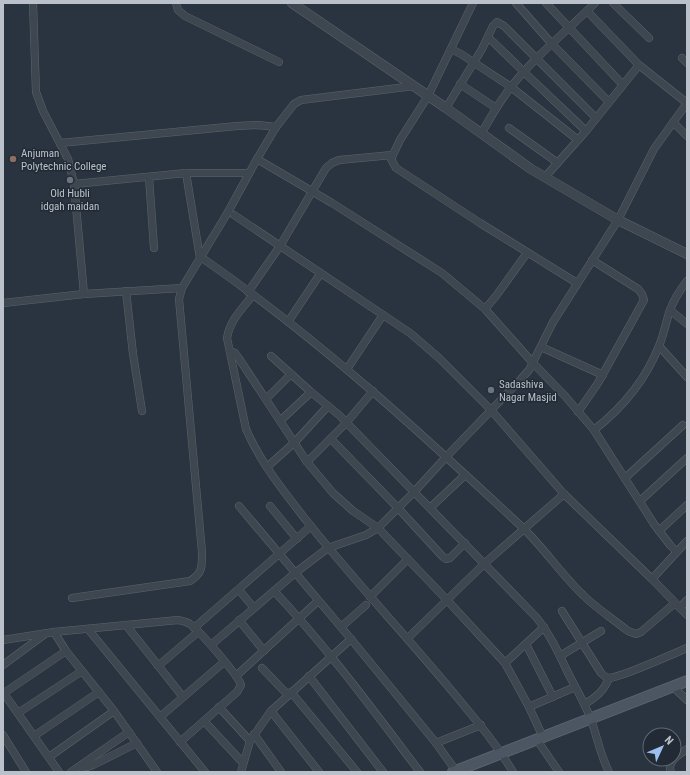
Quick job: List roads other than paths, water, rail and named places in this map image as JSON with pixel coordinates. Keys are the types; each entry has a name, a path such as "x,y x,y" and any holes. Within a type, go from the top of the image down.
{"main road":[{"path":"455,772 467,770 501,753 687,681"}],"street":[{"path":"33,3 36,92 43,111 68,159 74,184 84,294"},
{"path":"176,3 178,10 185,16 278,62"},
{"path":"292,3 545,177 618,220 687,254"},
{"path":"473,3 428,96 391,159 396,168 480,224 577,283"},
{"path":"516,3 552,44 609,102"},
{"path":"546,3 623,85"},
{"path":"481,134 496,108 524,72 568,27 595,3"},
{"path":"613,3 649,38"},
{"path":"211,645 295,573 328,548 366,535 378,528 414,492 529,370 553,322 618,220 654,149 687,103 639,65 587,11"},
{"path":"446,108 495,24 500,23 596,118"},
{"path":"488,37 586,131"},
{"path":"451,49 474,62 511,87 578,140"},
{"path":"545,177 586,131 639,65"},
{"path":"460,84 496,108"},
{"path":"72,598 190,581 197,577 201,570 202,552 179,299 182,288 202,259 276,127 294,104 301,100 414,86"},
{"path":"673,122 687,136"},
{"path":"60,143 238,126 258,125 276,127"},
{"path":"509,128 558,163"},
{"path":"392,155 339,160 326,168 251,293 232,320 227,338 246,429 252,443 267,467 291,501 328,548 408,638 480,725 501,753 511,772"},
{"path":"257,159 312,191 442,273 485,309 532,363 594,430 659,531 676,552"},
{"path":"74,184 186,173 249,173"},
{"path":"186,173 202,259 251,293 347,369 524,529 584,596 632,634 641,632 677,605 687,600"},
{"path":"149,177 154,248"},
{"path":"234,216 410,333 439,358 491,410 564,494 687,615"},
{"path":"485,309 527,253"},
{"path":"578,412 603,375 644,300 638,289 592,260"},
{"path":"288,322 320,274"},
{"path":"594,430 611,417 634,389 646,371 659,346 670,310 687,281"},
{"path":"3,303 84,294 182,288"},
{"path":"126,291 133,354 142,411"},
{"path":"670,310 687,324"},
{"path":"347,369 383,315"},
{"path":"659,346 687,377"},
{"path":"541,347 603,375"},
{"path":"230,351 235,353 307,462 333,493 353,511 378,528 505,663 529,707 540,738 559,772"},
{"path":"272,356 346,423 485,563 536,617 544,627 576,687 590,718 601,753 609,772"},
{"path":"266,399 291,374"},
{"path":"280,421 311,392"},
{"path":"307,462 331,439 373,392"},
{"path":"267,467 294,442 328,406"},
{"path":"625,478 683,425"},
{"path":"331,439 446,559 450,558 465,543"},
{"path":"640,501 687,458"},
{"path":"430,508 465,475"},
{"path":"408,638 485,563 564,494"},
{"path":"659,531 687,505"},
{"path":"239,506 436,743 455,772"},
{"path":"270,506 297,539"},
{"path":"158,666 239,590 311,526"},
{"path":"652,579 687,541"},
{"path":"370,597 408,560"},
{"path":"239,590 254,608"},
{"path":"274,591 332,657 420,772"},
{"path":"236,676 318,601"},
{"path":"341,627 366,605"},
{"path":"562,611 601,673 609,678 687,648"},
{"path":"3,640 54,632 178,620 190,623 211,645 236,676 240,682 240,688 180,742"},
{"path":"239,620 264,651"},
{"path":"126,625 183,697"},
{"path":"505,663 544,627"},
{"path":"88,629 205,772"},
{"path":"54,632 66,650 114,711 157,772"},
{"path":"560,656 601,632"},
{"path":"3,665 45,634"},
{"path":"241,772 250,741 271,711 351,639"},
{"path":"526,644 552,697"},
{"path":"59,772 3,692 66,650"},
{"path":"160,716 224,662"},
{"path":"262,668 290,694 357,772"},
{"path":"18,713 82,671"},
{"path":"309,676 383,772"},
{"path":"584,704 599,695 605,688 609,678"},
{"path":"672,686 687,700"},
{"path":"529,707 576,687"},
{"path":"34,736 99,692"},
{"path":"219,707 250,741"},
{"path":"49,757 114,711"},
{"path":"271,711 319,772"},
{"path":"204,721 243,763"},
{"path":"436,743 480,725"},
{"path":"71,772 129,732"},
{"path":"254,734 281,772"},
{"path":"3,735 26,772"},
{"path":"81,766 87,767 93,765 137,743"},
{"path":"671,772 669,768 670,764 687,749"}],"place":[{"name":"Anjuman Polytechnic College","path":"13,159"},
{"name":"Old Hubli idgah maidan","path":"70,180"},
{"name":"Sadashiva Nagar Masjid","path":"491,390"}]}
